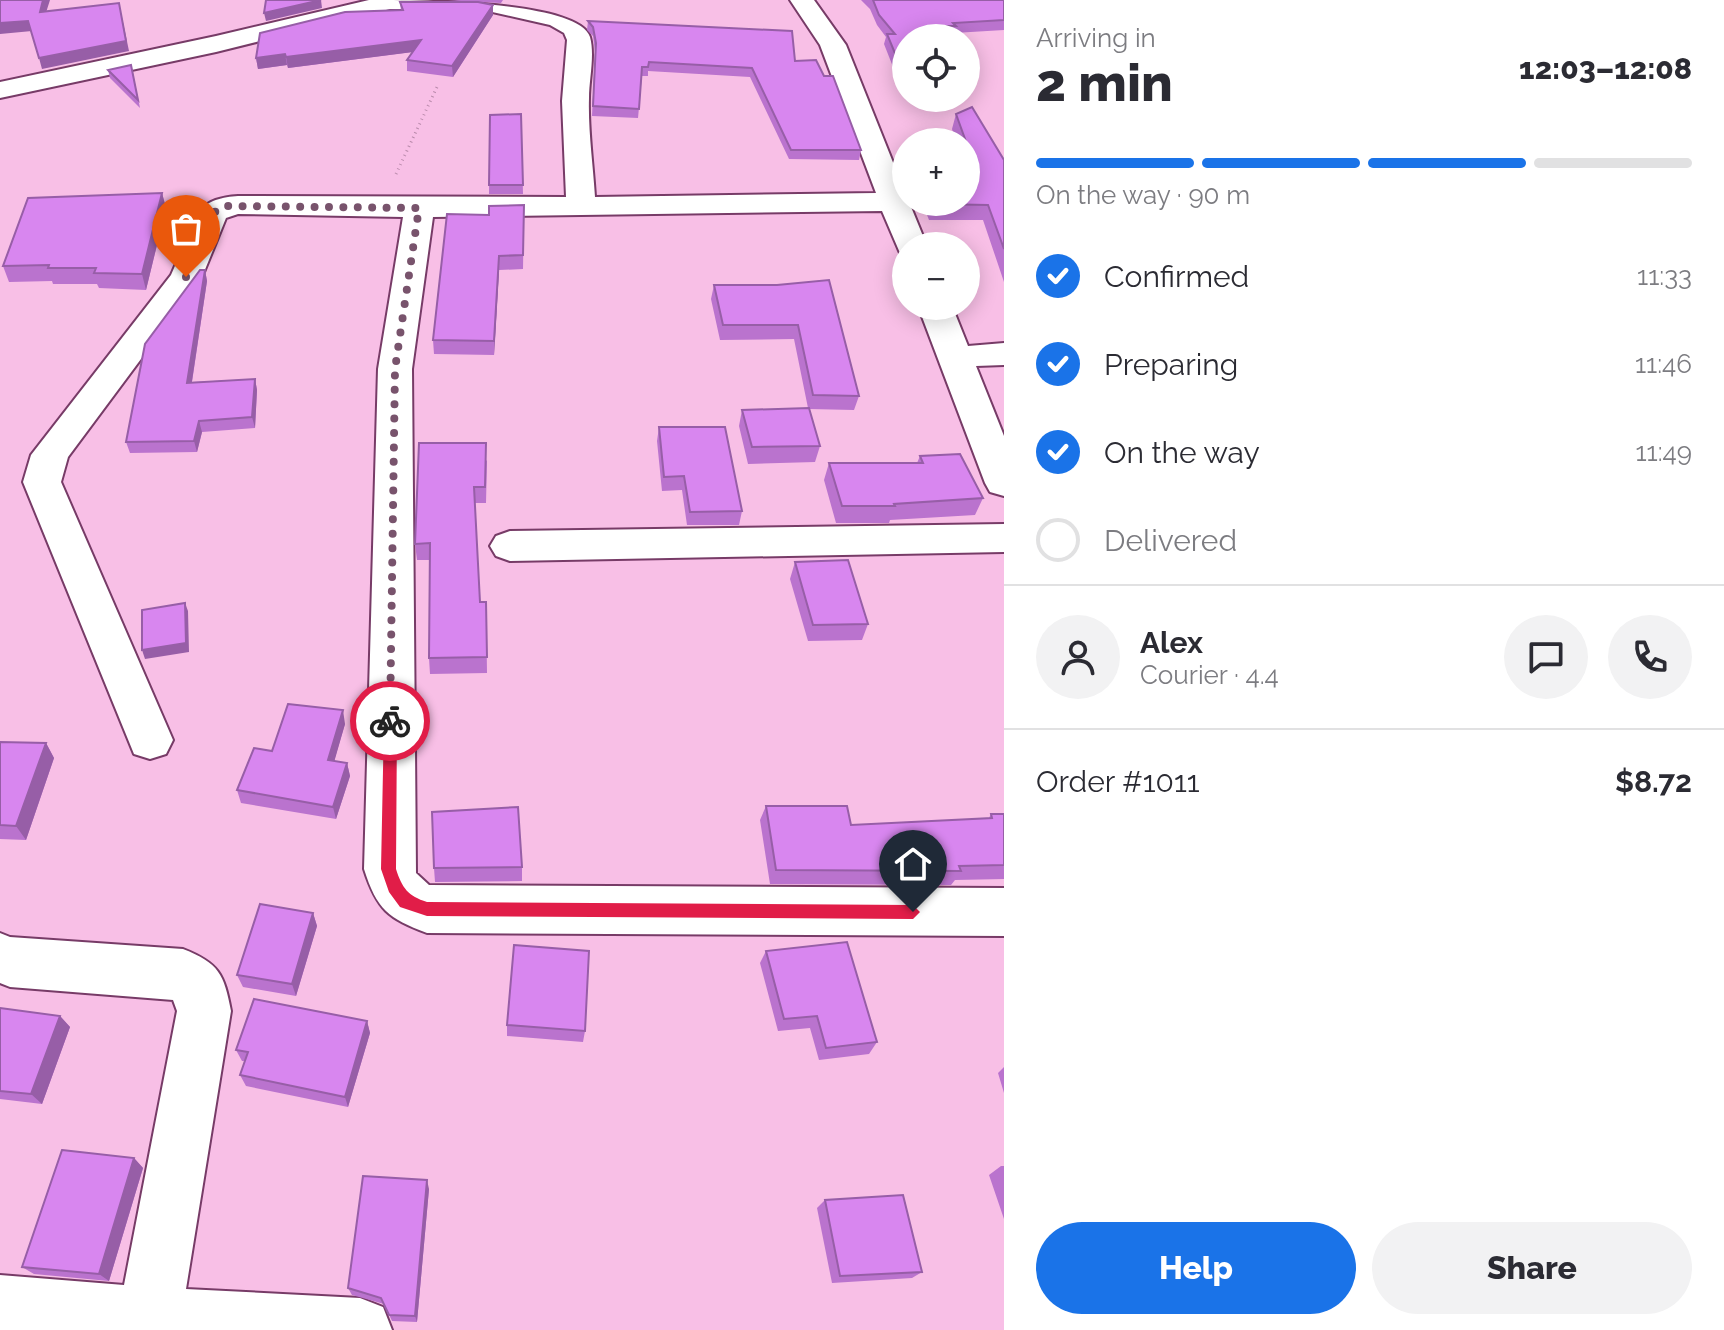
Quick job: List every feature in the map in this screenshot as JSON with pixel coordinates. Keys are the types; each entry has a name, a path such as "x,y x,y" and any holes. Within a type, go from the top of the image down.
{"street":[{"path":"802,0 833,45 892,197"},
{"path":"0,90 216,44 390,1 479,2 558,20 575,29 579,40 575,101 581,206"},
{"path":"150,740 42,482 50,455 186,277 213,213 218,209 238,205 400,208 892,202"},
{"path":"400,208 389,869 395,887 405,902 427,909 1004,912"},
{"path":"940,320 1004,483"},
{"path":"955,357 1004,354"},
{"path":"510,546 1004,538"},
{"path":"0,958 10,962 183,975 200,988 204,1011 149,1319"},
{"path":"0,1307 149,1319 360,1330"}],"path":[{"path":"400,208 437,87"}],"building":[{"path":"0,0 43,0 40,12 119,3 126,41 39,58 28,21 0,23"},
{"path":"266,0 321,0 264,13"},
{"path":"873,0 1004,0 1004,20 892,24 892,30 879,15"},
{"path":"400,2 478,2 493,5 452,66 407,60 421,40 256,58 260,33 345,12 403,10"},
{"path":"588,21 792,31 795,61 816,60 824,76 833,76 861,150 791,150 752,68 649,62 648,67 642,67 639,109 593,106 596,43 593,27"},
{"path":"131,65 138,100 108,70"},
{"path":"975,112 1004,160 1004,249 988,205 980,205 980,128 961,128 956,114"},
{"path":"521,114 523,185 489,185 490,115"},
{"path":"162,193 142,274 94,273 96,268 48,268 49,265 3,266 28,198"},
{"path":"524,205 523,255 499,256 494,341 433,340 447,214 489,215 489,206"},
{"path":"200,270 205,270 187,383 255,379 252,417 199,421 194,441 126,442 145,344"},
{"path":"829,280 859,396 813,395 798,325 723,325 714,285 777,285"},
{"path":"809,408 820,446 752,447 742,410"},
{"path":"659,427 725,427 742,511 690,512 684,476 664,477"},
{"path":"419,443 486,443 485,487 474,487 480,602 486,602 487,657 429,658 430,543 415,544"},
{"path":"960,454 983,498 895,506 842,506 829,463 923,463 920,456"},
{"path":"848,560 868,624 813,625 795,562"},
{"path":"185,603 186,643 142,650 142,610"},
{"path":"288,704 343,710 328,760 347,763 333,807 237,790 254,748 272,751"},
{"path":"0,742 46,743 16,826 0,825"},
{"path":"766,806 847,806 851,825 992,818 991,814 1004,814 1004,865 959,866 961,871 776,870"},
{"path":"518,807 522,867 434,868 432,812"},
{"path":"260,904 313,913 292,984 237,975"},
{"path":"847,942 877,1042 826,1048 817,1016 784,1019 766,951"},
{"path":"514,945 589,951 585,1031 507,1025"},
{"path":"254,999 367,1021 345,1097 240,1075 248,1052 236,1050"},
{"path":"0,1008 60,1016 31,1094 0,1091"},
{"path":"62,1150 134,1158 99,1274 22,1267"},
{"path":"363,1176 427,1180 415,1316 389,1315 381,1298 348,1288"},
{"path":"903,1195 922,1272 840,1276 825,1200"}],"way so far":[{"path":"186,277 213,213 226,206 419,208 395,369 390,721"}],"route":[{"path":"390,721 389,869 395,887 405,902 427,909 913,912"}]}
